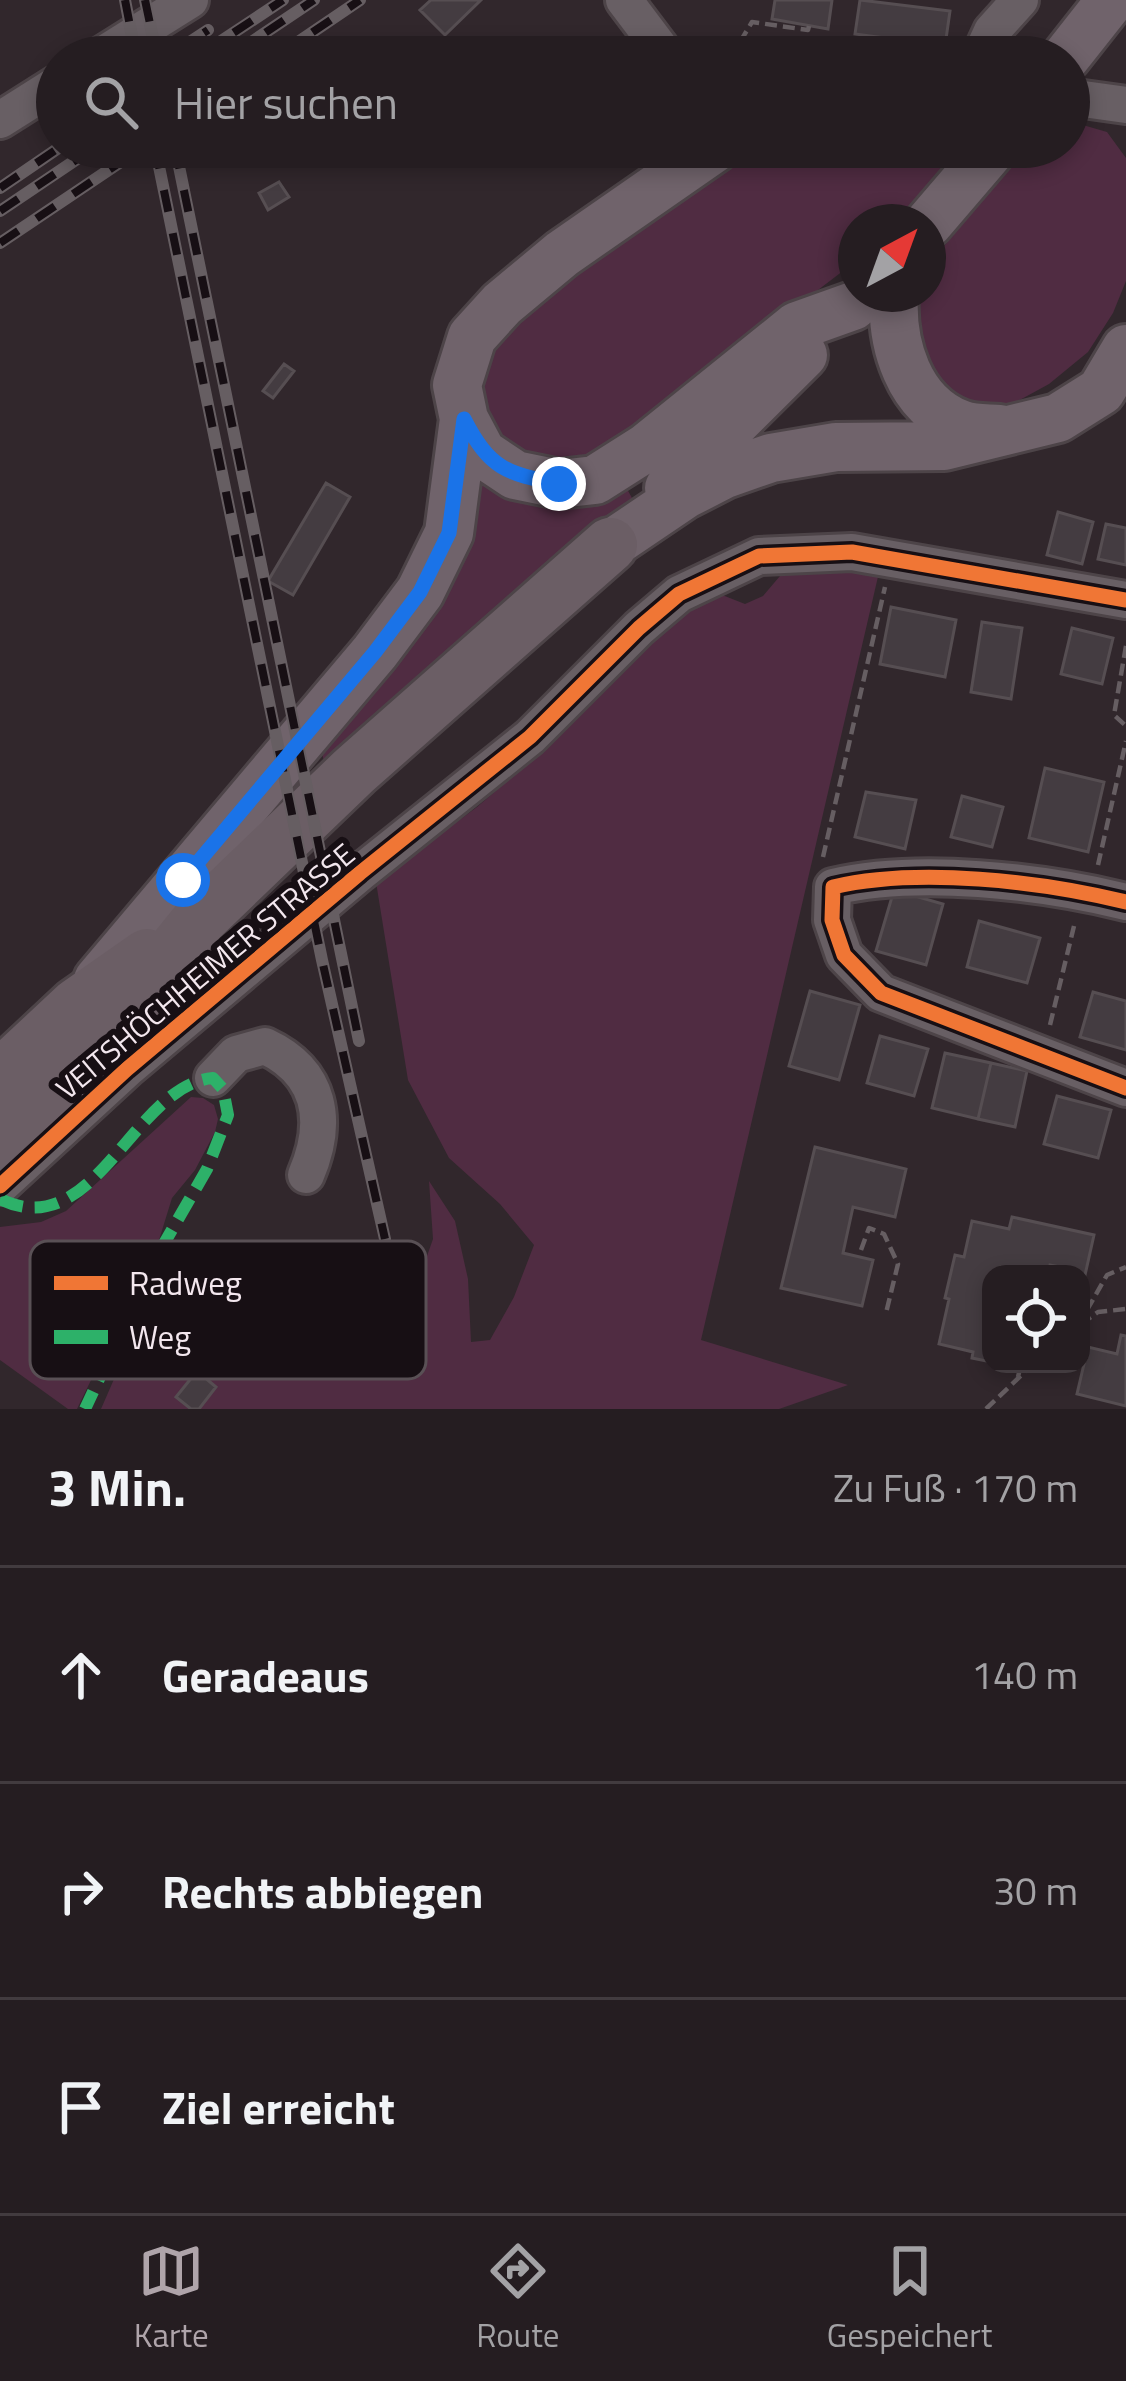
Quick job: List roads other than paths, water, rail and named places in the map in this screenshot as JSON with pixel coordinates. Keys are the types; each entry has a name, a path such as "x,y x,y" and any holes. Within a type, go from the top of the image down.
{"highway":[{"name":"VEITSHÖCHHEIMER STRASSE","path":"0,1141 90,1055 199,920 354,770 610,545"},
{"name":"VEITSHÖCHHEIMER STRASSE","path":"0,1077 77,1005 199,920"}],"main road":[{"path":"77,1005 375,652 420,592 449,533 464,419 458,385 472,337 502,304 562,254 686,168"},
{"path":"945,204 976,168"},
{"path":"464,419 482,453 515,476 559,484 595,480 647,447 796,326 838,310"},
{"path":"610,545 855,312"},
{"path":"884,312 892,320 898,356 936,410 963,426 1010,430"},
{"path":"610,545 684,496 725,474 771,458 836,447 944,446 1058,418 1100,391 1126,350"}],"street":[{"path":"133,36 190,0"},
{"path":"624,0 652,36"},
{"path":"990,36 1020,0"},
{"path":"0,120 36,97"},
{"path":"1090,100 1126,105"},
{"name":"VEITSHÖCHHEIMER STRASSE","path":"0,1186 145,1054 530,737 679,594 759,556 852,552 1126,600"},
{"path":"1126,902 1090,876 1028,884 828,872 832,920 844,955 881,993 1126,1088"},
{"path":"213,1078 236,1054 265,1046 304,1071 319,1121 306,1175"}],"railway":[{"path":"125,0 132,36"},
{"path":"145,0 153,36"},
{"path":"229,36 283,0"},
{"path":"260,36 314,0"},
{"path":"307,36 360,0"},
{"path":"199,36 208,30"},
{"path":"0,188 36,163"},
{"path":"0,211 64,168"},
{"path":"0,243 112,168"},
{"path":"159,168 322,960 385,1239"},
{"path":"179,168 359,1041"}]}
